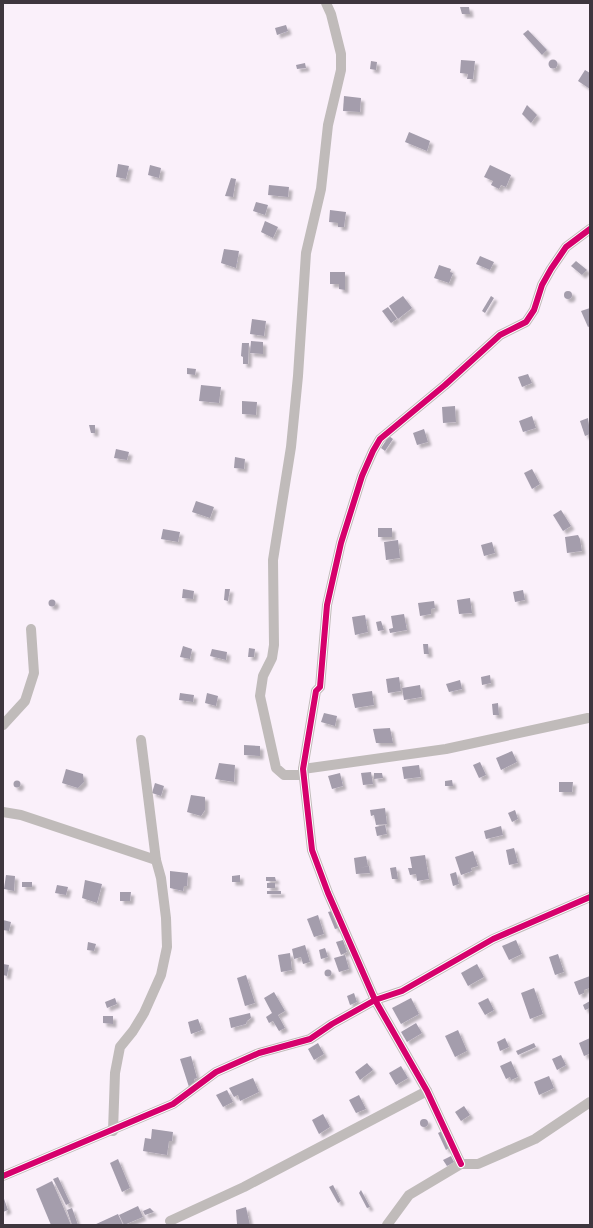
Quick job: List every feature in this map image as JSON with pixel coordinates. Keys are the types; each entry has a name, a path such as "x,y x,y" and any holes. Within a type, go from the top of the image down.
{"street":[{"path":"326,3 331,14 341,54 342,70 328,125 321,189 306,253 298,376 291,448 273,560 274,644 272,658 264,676 260,696 276,768 284,775 446,750 588,718"},
{"path":"461,1164 427,1091 375,1000 328,893 312,850 304,772 316,690 320,687 327,605 341,543 362,476 372,451 380,440 500,335 526,322 534,310 542,285 551,269 566,248 590,229"},
{"path":"3,725 25,701 34,673 31,629"},
{"path":"113,1131 115,1073 120,1047 133,1031 144,1013 161,975 166,947 166,918 162,884 156,860 141,740"},
{"path":"3,812 21,815 156,860"},
{"path":"3,1176 113,1131 173,1104 216,1072 259,1053 310,1039 332,1024 375,1000 402,991 493,939 590,898"},
{"path":"170,1221 244,1187 427,1091"},
{"path":"387,1225 409,1195 461,1164 478,1164 535,1139 590,1102"}],"building":[{"path":"460,7 469,7 470,14 462,14"},
{"path":"286,25 288,31 277,35 275,28"},
{"path":"528,30 547,50 542,55 523,34"},
{"path":"461,60 475,61 473,79 467,79 468,74 460,73"},
{"path":"551,60 555,60 557,64 555,68 551,68 549,66 549,62"},
{"path":"371,61 377,62 376,70 370,69"},
{"path":"305,63 306,68 297,69 296,65"},
{"path":"585,70 590,73 590,89 578,81"},
{"path":"344,96 361,98 360,112 343,111"},
{"path":"527,105 537,115 531,123 522,114"},
{"path":"409,132 430,141 427,151 405,142"},
{"path":"118,164 129,166 126,179 116,177"},
{"path":"150,165 161,168 159,178 148,175"},
{"path":"490,165 511,175 506,187 501,185 499,189 491,185 493,181 484,177"},
{"path":"231,178 236,179 233,197 225,196"},
{"path":"269,185 289,187 288,197 268,195"},
{"path":"256,202 268,205 265,215 253,211"},
{"path":"330,210 346,212 344,227 338,227 338,223 329,222"},
{"path":"265,221 278,227 273,238 261,232"},
{"path":"224,249 239,251 236,268 221,263"},
{"path":"480,256 494,262 490,270 476,264"},
{"path":"576,261 587,270 582,275 571,266"},
{"path":"439,265 451,269 450,272 453,273 449,283 434,278"},
{"path":"330,272 345,272 345,290 339,289 339,284 330,284"},
{"path":"566,291 570,291 572,295 570,299 566,299 564,297 564,293"},
{"path":"403,296 412,308 398,319 389,306"},
{"path":"491,296 494,298 485,313 482,311"},
{"path":"388,307 397,319 391,323 382,311"},
{"path":"590,308 590,326 588,327 581,311"},
{"path":"252,319 266,321 264,336 250,334"},
{"path":"251,341 263,342 263,354 250,353"},
{"path":"242,343 249,343 248,364 243,364 243,357 241,356"},
{"path":"187,368 196,369 195,375 187,374"},
{"path":"528,374 532,383 522,387 518,377"},
{"path":"201,385 221,387 219,403 199,401"},
{"path":"242,401 257,402 256,415 242,414"},
{"path":"455,406 456,422 443,423 442,407"},
{"path":"532,416 536,428 523,432 519,421"},
{"path":"588,418 590,434 585,436 580,421"},
{"path":"89,425 95,425 95,433 91,433"},
{"path":"424,429 428,442 417,445 413,433"},
{"path":"389,436 393,439 385,451 381,448"},
{"path":"116,449 129,452 127,460 114,458"},
{"path":"235,457 245,459 244,469 234,468"},
{"path":"532,469 540,484 532,489 524,473"},
{"path":"196,501 214,507 210,518 192,512"},
{"path":"561,510 571,526 563,531 553,515"},
{"path":"378,528 392,528 392,537 378,537"},
{"path":"163,529 180,532 178,542 161,539"},
{"path":"578,535 582,551 567,553 565,537"},
{"path":"398,540 400,558 386,560 384,542"},
{"path":"492,542 495,553 484,556 481,545"},
{"path":"183,589 194,591 193,599 182,598"},
{"path":"225,589 230,589 228,601 224,600"},
{"path":"523,590 525,600 515,602 513,592"},
{"path":"470,598 472,613 459,614 457,600"},
{"path":"52,599 55,600 55,606 52,607 49,606 48,603 49,600"},
{"path":"434,601 435,608 431,609 431,614 420,616 418,603"},
{"path":"404,614 407,630 390,633 389,629 393,628 391,616"},
{"path":"365,615 368,632 355,635 352,617"},
{"path":"381,621 384,630 378,631 376,622"},
{"path":"423,644 428,644 429,654 424,654"},
{"path":"183,646 192,649 190,659 180,657"},
{"path":"249,648 255,649 254,657 248,657"},
{"path":"212,649 227,652 226,660 210,656"},
{"path":"490,675 491,683 482,685 481,677"},
{"path":"399,677 401,691 388,693 386,679"},
{"path":"460,680 462,689 449,692 446,684"},
{"path":"420,685 422,697 404,700 402,688"},
{"path":"372,691 374,705 355,708 352,694"},
{"path":"180,693 194,695 193,702 179,700"},
{"path":"207,693 218,696 216,706 205,703"},
{"path":"498,703 499,715 493,715 492,704"},
{"path":"324,713 337,716 335,726 321,722"},
{"path":"390,728 393,743 376,743 373,729"},
{"path":"244,745 260,746 260,756 244,755"},
{"path":"512,751 517,762 501,770 496,758"},
{"path":"480,762 486,775 479,778 473,765"},
{"path":"219,763 235,765 234,782 215,779"},
{"path":"419,765 421,777 404,779 402,767"},
{"path":"66,769 83,774 84,782 78,788 62,783"},
{"path":"371,772 373,784 363,785 361,773"},
{"path":"340,773 343,786 332,789 328,776"},
{"path":"374,773 382,773 383,778 374,779"},
{"path":"17,780 20,781 20,787 17,788 14,787 13,784 14,781"},
{"path":"452,780 453,786 445,786 445,781"},
{"path":"559,782 573,782 572,792 559,792"},
{"path":"155,783 164,786 161,796 152,793"},
{"path":"191,795 205,797 205,810 201,816 187,812"},
{"path":"385,808 387,824 376,825 374,815 371,816 370,810"},
{"path":"515,810 518,819 512,822 508,813"},
{"path":"385,825 387,834 377,836 375,827"},
{"path":"501,826 503,835 486,839 484,831"},
{"path":"514,848 518,863 509,865 506,850"},
{"path":"473,851 478,866 471,868 472,871 461,875 455,857"},
{"path":"425,855 429,879 417,881 416,874 410,875 408,868 412,868 410,857"},
{"path":"366,856 368,866 360,868 369,866 370,873 356,874 354,858"},
{"path":"396,867 398,879 392,879 390,868"},
{"path":"170,871 188,873 187,886 184,886 183,891 170,888"},
{"path":"456,872 459,884 453,886 450,874"},
{"path":"6,875 15,876 14,891 4,889"},
{"path":"240,875 240,882 232,882 232,876"},
{"path":"266,877 275,877 276,881 266,881"},
{"path":"85,880 102,884 97,903 82,898"},
{"path":"22,882 32,882 32,887 22,887"},
{"path":"267,883 275,883 275,888 267,888"},
{"path":"57,885 68,887 66,895 55,893"},
{"path":"267,891 281,891 281,894 267,894"},
{"path":"120,892 131,892 130,901 120,901"},
{"path":"332,911 339,928 335,929 328,912"},
{"path":"318,915 324,934 314,937 307,919"},
{"path":"3,920 11,922 9,931 3,930"},
{"path":"343,940 347,952 341,955 336,942"},
{"path":"516,940 522,954 509,960 502,946"},
{"path":"88,942 96,944 94,951 87,950"},
{"path":"305,945 310,962 303,964 301,957 294,959 292,949"},
{"path":"325,948 328,957 321,959 319,950"},
{"path":"290,953 292,970 281,972 278,955"},
{"path":"558,954 564,972 555,975 549,957"},
{"path":"345,955 349,969 339,972 334,958"},
{"path":"3,964 9,965 7,976 3,975"},
{"path":"477,964 484,977 468,986 461,973"},
{"path":"328,969 331,970 331,976 328,977 325,976 324,973 325,970"},
{"path":"246,975 255,1003 245,1006 237,978"},
{"path":"590,976 590,988 584,990 584,993 579,995 574,982"},
{"path":"534,988 543,1014 530,1019 521,993"},
{"path":"274,992 285,1011 278,1015 285,1028 279,1031 273,1021 269,1023 266,1017 272,1013 264,998"},
{"path":"354,993 357,1002 350,1005 347,996"},
{"path":"115,998 117,1004 107,1008 105,1002"},
{"path":"411,998 419,1014 401,1024 392,1008"},
{"path":"488,998 494,1010 485,1015 478,1003"},
{"path":"590,1001 590,1008 585,1010 583,1005"},
{"path":"250,1013 251,1018 246,1024 231,1028 229,1018"},
{"path":"103,1016 113,1016 113,1024 103,1023"},
{"path":"198,1019 202,1030 191,1034 188,1022"},
{"path":"416,1023 422,1033 407,1042 401,1032"},
{"path":"458,1030 467,1051 455,1057 445,1036"},
{"path":"505,1038 509,1047 500,1051 497,1042"},
{"path":"590,1038 590,1058 589,1054 584,1056 579,1043"},
{"path":"318,1043 324,1054 314,1060 308,1049"},
{"path":"534,1043 536,1047 518,1055 516,1051"},
{"path":"561,1055 566,1065 557,1070 552,1059"},
{"path":"191,1056 197,1078 194,1079 196,1085 189,1087 180,1059"},
{"path":"511,1061 518,1077 511,1080 510,1077 506,1079 500,1066"},
{"path":"367,1063 373,1070 360,1080 355,1072"},
{"path":"401,1066 408,1078 396,1085 389,1073"},
{"path":"549,1076 554,1088 539,1095 534,1082"},
{"path":"253,1078 259,1092 240,1101 238,1095 234,1097 229,1088"},
{"path":"227,1090 233,1102 223,1107 216,1095"},
{"path":"359,1095 366,1109 356,1113 349,1100"},
{"path":"464,1106 470,1115 461,1121 455,1112"},
{"path":"323,1114 330,1127 319,1134 312,1120"},
{"path":"424,1119 427,1120 427,1126 424,1127 421,1126 420,1123 421,1120"},
{"path":"152,1129 173,1132 172,1141 169,1141 167,1155 143,1151 145,1138 151,1139"},
{"path":"442,1131 450,1147 446,1150 438,1133"},
{"path":"451,1156 454,1162 447,1166 443,1160"},
{"path":"118,1159 130,1188 122,1192 110,1163"},
{"path":"58,1177 70,1203 66,1205 53,1179"},
{"path":"52,1181 71,1225 51,1225 36,1189"},
{"path":"333,1185 341,1201 338,1203 329,1187"},
{"path":"361,1190 370,1207 367,1208 359,1193"},
{"path":"3,1196 8,1210 3,1212"},
{"path":"138,1206 143,1217 124,1225 119,1215"},
{"path":"246,1207 250,1225 237,1224 236,1210"},
{"path":"72,1208 78,1225 72,1225 67,1210"},
{"path":"150,1208 154,1212 145,1215 143,1211"},
{"path":"118,1214 123,1225 94,1225"}],"cycle path":[{"path":"461,1164 427,1091 375,1000 328,893 312,850 303,769 316,691 320,687 327,605 341,543 362,476 373,451 380,439 445,385 500,335 526,322 534,310 542,285 566,247 590,229"},
{"path":"3,1176 173,1104 216,1072 259,1053 310,1039 332,1024 375,1000 402,991 493,939 590,897"}]}
